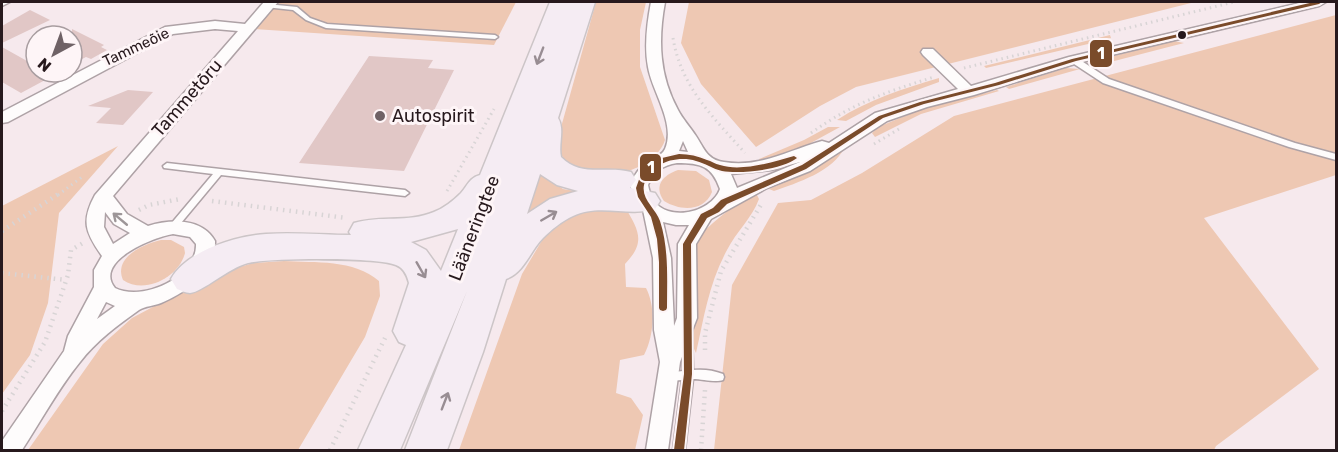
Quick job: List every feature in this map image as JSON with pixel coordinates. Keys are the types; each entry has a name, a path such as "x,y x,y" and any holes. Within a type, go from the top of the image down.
{"highway":[{"name":"Lääneringtee","path":"379,450 465,255 505,114 562,2"},
{"name":"Lääneringtee","path":"426,450 464,352 583,2"},
{"path":"548,107 545,156 550,165 580,181 605,182 645,196"},
{"path":"206,242 288,229 410,232 437,226 454,217 478,195 505,114"},
{"path":"464,352 484,314 497,278 527,232 545,217 575,202 600,197 645,196"},
{"path":"189,279 212,263 240,252 265,247 380,249 401,252 414,259 423,270 427,283 371,450"}],"street":[{"path":"658,2 652,40 655,70 669,110 675,142 672,153 666,159"},
{"path":"645,196 662,216 676,219 704,216 716,210 724,202 760,184 804,167 881,117 964,88 986,74 1278,2"},
{"path":"717,168 756,169 782,163 819,147 889,107 1318,2"},
{"name":"Tammetõru","path":"112,256 96,234 92,220 104,195 269,4"},
{"name":"Tammeõie","path":"2,118 170,30 215,25 248,28"},
{"path":"928,52 964,88"},
{"path":"669,110 690,139 700,159"},
{"path":"676,371 664,330 662,258 645,196 656,163 666,159 689,157 700,159 717,168 727,181 728,191 724,202"},
{"path":"104,195 112,212 120,220 147,233"},
{"path":"657,450 687,318 687,244 704,216"},
{"path":"173,227 199,233 206,242 207,250 204,259 189,279 164,294 137,301 121,300 110,296 103,288 101,278 104,267 112,256 124,245 147,233 173,227"},
{"path":"73,355 78,336 103,288"},
{"path":"9,450 73,355 101,327 137,301"}],"lane":[{"path":"269,4 295,8 308,19 326,26 495,37"},
{"path":"1074,60 1106,81 1292,145 1336,157"},
{"path":"167,166 405,193"},
{"path":"173,227 219,172"},
{"path":"679,450 676,371 719,377"}],"path":[{"path":"446,193 505,114"},
{"path":"867,148 901,128"},
{"path":"2,231 82,177"},
{"path":"2,273 67,280"}],"shaded area":[{"path":"280,2 516,2 494,45 254,29"},
{"path":"596,2 646,2 640,30 640,67 665,140 655,156 647,162 628,171 608,175 568,165 560,153 558,138"},
{"path":"689,2 1195,2 856,87 820,106 756,147 701,84 681,43"},
{"path":"1336,15 1336,175 1204,218 1319,369 1216,446 1214,450 714,450 732,285 778,203 811,200 862,173 954,116"},
{"path":"1110,35 1111,38 1105,40 986,68 984,66"},
{"path":"1174,41 1184,43 1095,66 1094,63 1097,60"},
{"path":"1066,68 1080,69 1009,89 1006,87"},
{"path":"939,78 939,82 876,105 846,121 837,120 874,100"},
{"path":"999,91 921,114 875,137 872,133 878,127 922,109"},
{"path":"828,127 840,127 809,144 760,162 759,159"},
{"path":"118,146 59,213 48,303 30,355 2,394 2,206"},
{"path":"844,148 824,170 774,191 769,189 817,167"},
{"path":"678,170 696,171 709,180 712,192 708,199 691,208 677,207 664,201 659,191 661,182"},
{"path":"540,174 563,189 581,192 526,220"},
{"path":"756,193 759,199 756,206 731,243 716,275 696,353 692,345 695,243 722,215"},
{"path":"625,207 638,236 636,249 625,264 626,287 646,288 653,322 644,355 620,360 616,393 631,398 643,415 635,450 459,450 522,274 544,237 574,214 602,208"},
{"path":"161,240 171,240 184,247 182,262 176,269 169,276 151,284 132,284 123,280 121,272 126,258 139,248"},
{"path":"321,262 346,266 369,274 379,281 380,296 365,337 298,450 28,450 103,344 132,318 213,275 253,263"}],"building":[{"path":"30,10 50,20 42,24 24,24 24,32 2,43 2,26"},
{"path":"84,35 104,45 101,47 107,50 91,59 84,58"},
{"path":"2,47 24,59 24,84 38,84 21,93 2,82"},
{"name":"Autospirit","path":"369,56 433,60 428,68 454,70 404,171 299,163"},
{"path":"128,90 153,92 123,125 96,123 111,108 88,106"}],"transit line":[{"name":"1","path":"679,450 688,374 687,244 704,216 716,210 724,202 804,167 881,117 922,103 997,84 1074,60 1319,2"},
{"name":"1","path":"663,308 663,262 658,228 655,217 640,194 641,183 646,172 664,160 679,157 694,158 723,169 769,166 794,158"}],"place":[{"name":"Autospirit","path":"380,116"}]}
